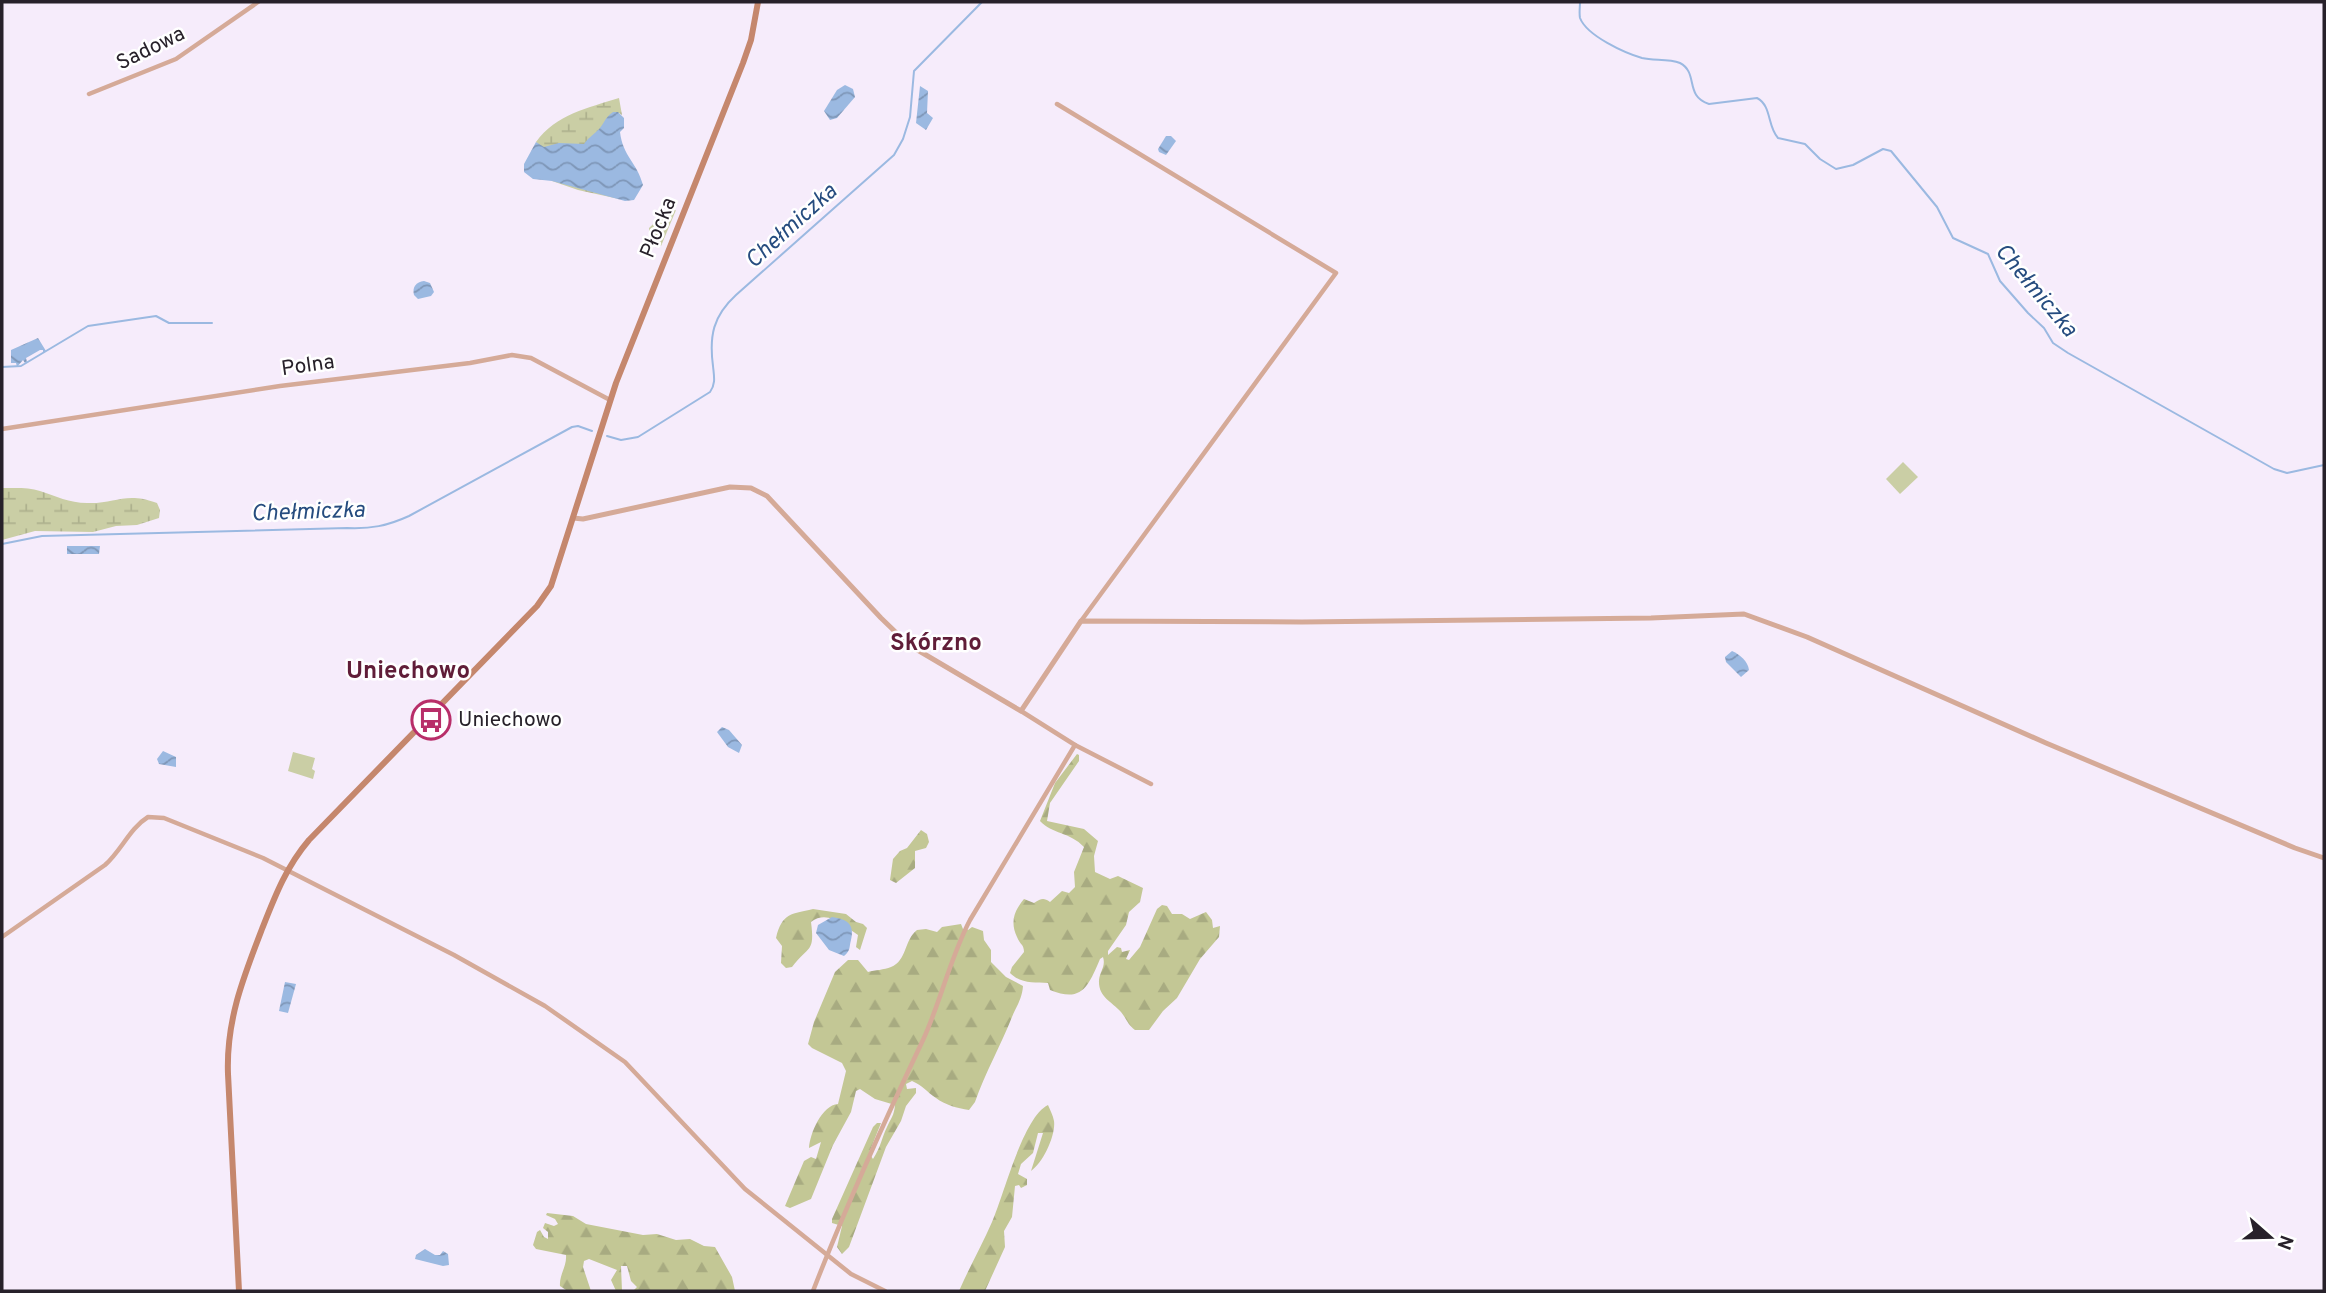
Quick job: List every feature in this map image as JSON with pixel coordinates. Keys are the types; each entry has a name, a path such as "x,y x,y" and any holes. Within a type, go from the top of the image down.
{"main road":[{"name":"Płocka","path":"239,1291 228,1074 229,1032 237,994 286,870 309,840 537,606 556,577 610,400 743,63 751,40 758,2"}],"street":[{"name":"Sadowa","path":"89,94 176,60 258,2"},
{"path":"1021,711 1081,621 1336,273 1057,104"},
{"name":"Polna","path":"2,429 280,386 470,363 512,355 531,358 610,400"},
{"path":"573,518 596,517 730,487 757,490 778,506 909,645 1075,745 1151,784"},
{"path":"1081,621 1302,622 1651,618 1744,614 1807,637 2046,743 2324,858"},
{"path":"813,1291 901,1085 924,1039 962,936 1075,745"},
{"path":"2,937 100,869 117,854 139,824 150,817 169,820 286,870 454,955 534,1000 625,1062 746,1189 851,1274 885,1291"}],"green space":[{"path":"619,98 622,115 619,113 619,199 552,181 540,146 536,142 544,132 563,118"},
{"path":"676,210 661,246 649,234 649,228 664,214"},
{"path":"1903,462 1918,477 1900,494 1886,479"},
{"path":"2,488 31,489 80,503 137,498 157,503 159,518 137,525 116,526 93,532 35,531 2,540"},
{"path":"293,752 315,758 313,779 288,771"},
{"path":"1077,754 1079,761 1050,803 1047,821 1084,829 1098,841 1094,856 1095,872 1110,879 1118,876 1143,888 1140,902 1129,912 1126,925 1108,955 1117,947 1121,948 1122,952 1130,950 1126,959 1129,960 1140,947 1157,909 1162,905 1167,906 1172,914 1182,914 1190,919 1206,912 1212,920 1213,928 1220,926 1219,937 1200,959 1177,998 1149,1030 1135,1030 1103,995 1099,980 1103,957 1087,985 1070,995 1050,990 1048,983 1023,981 1010,973 1024,952 1015,932 1014,917 1024,899 1034,903 1042,899 1050,902 1062,891 1069,893 1075,887 1074,872 1084,847 1073,838 1040,821 1055,783"},
{"path":"921,830 927,834 929,842 926,848 915,851 915,868 896,883 890,880 893,859 907,848"},
{"path":"813,909 846,914 863,924 867,928 860,950 856,947 858,935 836,920 817,918 811,922 812,939 809,948 792,967 786,968 781,963 782,946 776,938 778,930 788,916"},
{"path":"961,924 963,929 972,927 983,931 984,940 991,950 991,962 1006,977 1023,986 1020,998 975,1102 969,1110 943,1103 912,1081 906,1084 907,1089 916,1088 916,1093 906,1106 886,1147 849,1247 842,1254 837,1247 842,1226 832,1223 832,1219 873,1127 881,1123 869,1153 873,1159 895,1105 875,1099 860,1089 856,1091 851,1112 833,1145 811,1199 790,1208 785,1206 804,1161 811,1157 816,1159 821,1142 809,1148 812,1135 822,1114 838,1104 846,1071 842,1063 808,1044 814,1022 835,972 848,960 858,960 868,972 888,968 900,960 917,930 937,932 942,927"},
{"path":"1048,1105 1054,1121 1051,1141 1040,1162 1031,1171 1043,1133 1038,1133 1033,1153 1021,1164 1018,1174 1027,1179 1027,1185 1021,1188 1019,1185 1015,1186 1012,1217 1004,1231 1005,1247 985,1291 959,1291 992,1222 1022,1140 1039,1112"},
{"path":"546,1215 573,1216 586,1224 643,1235 657,1234 676,1240 690,1239 704,1246 715,1247 732,1277 735,1291 633,1291 637,1287 631,1281 627,1266 621,1266 622,1291 616,1291 611,1280 617,1270 589,1259 584,1261 583,1267 591,1291 566,1290 560,1286 566,1255 536,1249 533,1245 540,1230 548,1239 548,1232 543,1228 545,1223 554,1226 558,1224 555,1219"}],"water":[{"path":"845,85 853,89 855,97 837,118 830,120 824,111 837,90"},
{"path":"920,86 928,91 927,113 933,118 926,130 916,123"},
{"path":"613,112 618,112 624,118 624,128 620,132 622,141 643,185 634,200 625,201 552,181 533,179 524,172 524,164 536,142 544,147 559,143 584,144"},
{"path":"1166,136 1171,136 1176,141 1166,155 1158,149"},
{"path":"424,281 430,283 434,292 431,296 418,299 414,295 414,287"},
{"path":"38,338 46,351 43,353 43,350 40,350 17,367 16,363 11,363 11,350"},
{"path":"67,546 100,546 99,554 67,554"},
{"path":"1732,651 1747,664 1749,670 1741,677 1726,662 1725,657"},
{"path":"722,727 729,730 742,745 739,753 728,747 717,732"},
{"path":"163,751 176,757 176,767 159,764 157,759"},
{"path":"832,917 842,919 851,926 849,948 844,956 829,950 816,933 818,925"},
{"path":"285,982 296,984 288,1013 279,1011"},
{"path":"425,1249 435,1255 440,1255 443,1251 448,1254 449,1265 415,1259 416,1255"}],"waterway":[{"name":"Chełmiczka","path":"607,436 621,440 638,437 710,392 714,380 712,336 722,311 736,295 894,155 910,117 914,71 982,2"},
{"name":"Chełmiczka","path":"1580,2 1580,18 1598,37 1642,58 1680,63 1689,72 1697,96 1709,104 1757,98 1765,106 1778,138 1805,144 1820,159 1836,169 1853,165 1883,149 1891,151 1937,207 1953,238 1988,254 2000,281 2044,328 2053,343 2068,353 2274,469 2287,473 2324,465"},
{"path":"2,367 21,366 88,326 156,316 169,323 212,323"},
{"name":"Chełmiczka","path":"2,544 42,536 379,526 409,516 572,427 578,426 592,431"}],"place":[{"name":"Uniechowo","path":"431,720"}],"district":[{"name":"Skórzno","path":"936,644"},
{"name":"Uniechowo","path":"408,672"}]}
